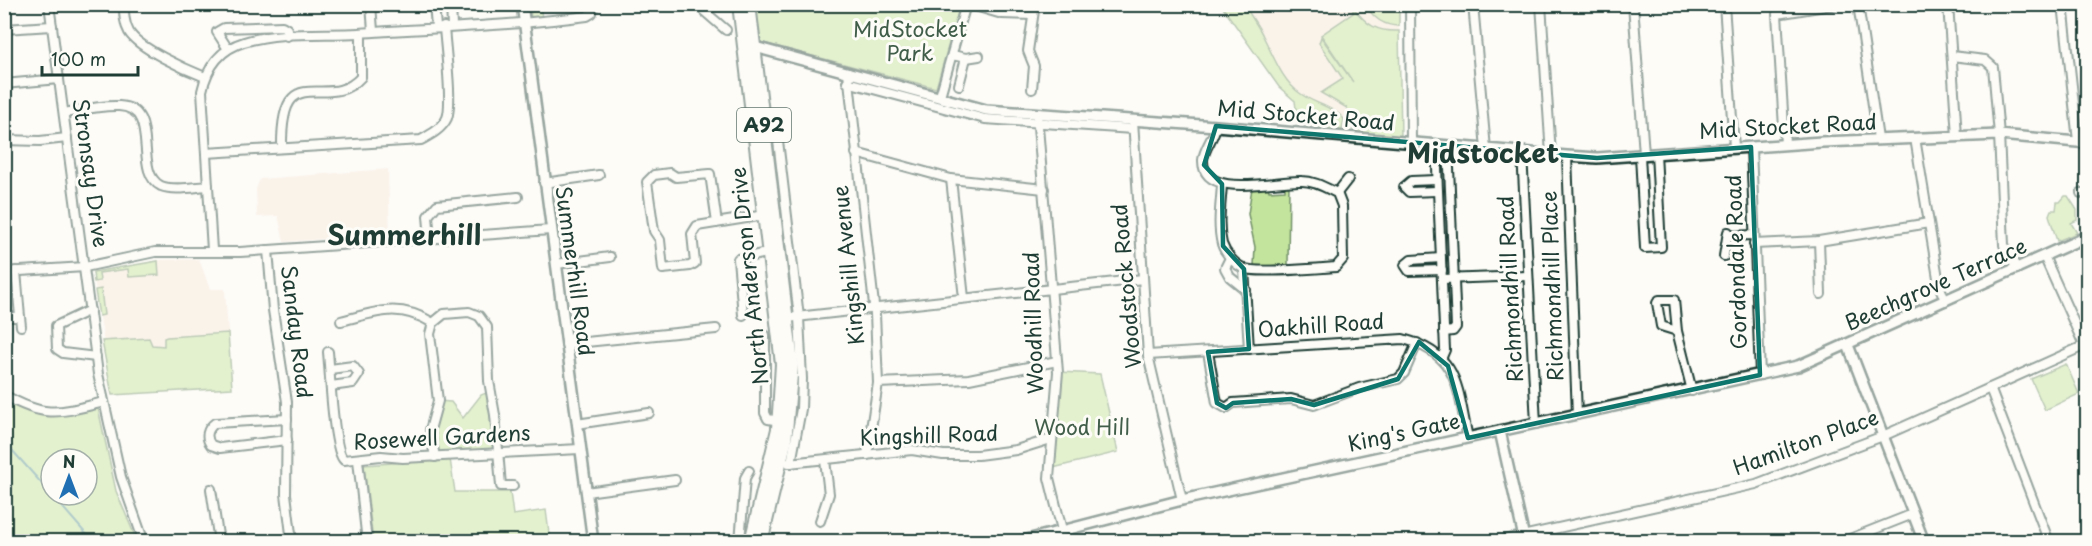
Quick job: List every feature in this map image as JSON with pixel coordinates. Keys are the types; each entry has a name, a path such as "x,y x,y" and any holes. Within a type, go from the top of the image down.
{"main road":[{"name":"North Anderson Drive","path":"739,4 764,126 781,347 782,461 761,542"},
{"name":"North Anderson Drive","path":"749,4 749,46 765,216 793,318 792,364 783,422"},
{"name":"North Anderson Drive","path":"751,542 782,461"}],"street":[{"name":"Stronsay Drive","path":"49,4 96,357 121,477 144,542"},
{"path":"124,4 125,21 133,37 179,67 205,77"},
{"path":"371,4 373,32"},
{"path":"206,153 421,140 435,132 447,119 448,104 444,27 435,4"},
{"path":"444,27 451,4"},
{"name":"Summerhill Road","path":"522,4 593,542"},
{"path":"212,250 202,91 205,77 217,58 228,49 244,42 287,36 524,23 587,16 592,13 593,4"},
{"path":"696,4 726,30"},
{"path":"940,96 967,4 1002,14 1033,15"},
{"path":"1032,89 1034,66 1028,51 1035,4"},
{"path":"1410,4 1411,143"},
{"path":"1473,4 1486,148"},
{"path":"1541,4 1551,155"},
{"path":"1633,4 1645,248 1661,247 1656,153"},
{"path":"1724,4 1734,147"},
{"path":"1785,144 1777,14 1837,4"},
{"path":"1858,4 1878,139"},
{"path":"1948,4 1958,136"},
{"path":"2063,4 2083,142"},
{"path":"4,29 52,26"},
{"path":"228,49 217,32 224,28 282,26 287,29 287,36"},
{"path":"282,147 284,109 291,100 309,92 344,89 353,86 361,77 361,33"},
{"name":"Mid Stocket Road","path":"749,46 985,119 1038,118"},
{"path":"952,55 966,58 979,56"},
{"path":"1952,56 1985,60 1993,67 2004,245 2017,269"},
{"path":"959,85 966,58"},
{"name":"Mid Stocket Road","path":"847,77 940,96 986,110 1038,118 1133,125 1216,126 1597,158 1734,147 1958,136 1999,135 2083,142"},
{"name":"Kingshill Avenue","path":"847,77 873,308 878,383 867,455"},
{"path":"4,84 59,79"},
{"path":"64,113 120,106 133,111 141,120 150,173 157,183 169,188 208,186"},
{"name":"Woodhill Road","path":"1038,118 1057,361 1049,478 1062,530"},
{"name":"North Anderson Drive","path":"764,126 776,124 801,409 782,461"},
{"name":"Woodstock Road","path":"1133,125 1148,355 1182,500"},
{"path":"1216,126 1203,159 1206,171 1222,184 1239,186 1304,181 1337,193 1342,206 1343,259 1336,267 1244,269 1230,258 1223,246 1219,218 1222,209 1222,184"},
{"path":"4,140 40,141 67,138"},
{"path":"1915,138 1939,284 1945,301"},
{"path":"1436,144 1445,350 1442,357 1453,377 1468,438"},
{"path":"1444,332 1455,330 1448,145"},
{"name":"Gordondale Road","path":"1750,147 1760,375"},
{"name":"Richmondhill Road","path":"1522,152 1536,423"},
{"path":"856,153 951,179 1044,189"},
{"name":"Richmondhill Place","path":"1567,156 1577,415"},
{"path":"717,223 710,174 676,177 670,173 654,175 647,182 654,231 660,240 663,269 690,266 695,263 693,229 697,226 765,216"},
{"path":"544,183 599,175"},
{"path":"951,179 964,298"},
{"path":"1337,193 1348,179"},
{"path":"1437,180 1411,181 1404,187 1409,192 1437,191"},
{"path":"430,239 428,216 437,205 518,197"},
{"path":"1754,244 1819,241 1929,224"},
{"path":"4,272 85,267 145,253 268,250 551,230"},
{"path":"1724,256 1728,234 1754,235"},
{"name":"Beechgrove Terrace","path":"1798,366 2088,236"},
{"path":"1819,241 1821,294"},
{"name":"Sanday Road","path":"268,250 287,419 286,494 292,542"},
{"path":"743,315 738,259 774,252"},
{"path":"2044,256 2086,345 2088,354"},
{"path":"556,264 610,257"},
{"path":"1230,258 1225,268 1230,277 1245,290"},
{"path":"1441,258 1411,260 1405,265 1409,271 1442,270"},
{"path":"1244,269 1249,349"},
{"path":"16,271 21,326"},
{"path":"1442,279 1528,276"},
{"path":"793,318 1143,279"},
{"path":"341,321 399,309 417,313 433,323"},
{"path":"90,310 59,323 55,329 60,352 96,357"},
{"path":"435,457 430,430 438,400 430,334 433,323 444,314 469,312 479,316 487,327 489,381 499,452 501,486 513,486"},
{"path":"4,317 20,316"},
{"path":"566,344 716,329"},
{"path":"1677,331 1692,391"},
{"path":"765,335 761,346 765,413 768,419 783,422"},
{"name":"Oakhill Road","path":"1148,355 1388,338 1417,343 1442,357"},
{"path":"1208,352 1217,403 1226,408 1233,403 1292,399 1314,405 1359,388 1398,379 1402,376 1417,343"},
{"path":"1848,345 1924,542"},
{"name":"Hamilton Place","path":"1495,542 1523,538 1756,484 1883,436 2086,345"},
{"name":"Rosewell Gardens","path":"328,352 339,456 344,460 381,456 435,457 580,449"},
{"path":"878,383 969,379 1057,361"},
{"path":"330,369 352,366 359,374 353,383 331,386"},
{"name":"King's Gate","path":"1025,541 1182,500 1692,391 1798,366"},
{"path":"1990,388 2049,542"},
{"path":"4,395 42,412 61,413 104,402"},
{"path":"577,423 649,413"},
{"name":"Sanday Road","path":"287,419 215,423 207,437 211,445 220,448 287,440"},
{"path":"1500,431 1523,538"},
{"name":"Kingshill Road","path":"782,461 825,460 912,450 943,455 978,455 1016,450 1051,439"},
{"path":"358,460 368,542"},
{"path":"820,521 829,494 825,460"},
{"path":"740,542 745,478 749,471"},
{"path":"586,492 675,480"},
{"path":"209,492 219,542"},
{"path":"1842,542 1913,514"}],"highlighted area":[{"path":"1216,126 1597,158 1751,147 1760,375 1468,438 1448,366 1419,342 1398,379 1314,405 1291,399 1233,403 1226,408 1217,403 1208,352 1249,349 1244,269 1223,246 1222,184 1204,165"}],"shaded area":[{"path":"1221,5 1399,5 1401,136 1298,124 1295,101 1279,87"},
{"path":"388,169 390,234 284,242 278,216 257,217 256,189 260,179"},
{"path":"199,259 210,289 225,289 232,388 112,395 93,272 162,260"}],"green space":[{"path":"530,5 540,5 542,18 531,20"},
{"name":"MidStocket Park","path":"755,5 960,5 936,88 759,42"},
{"path":"1221,5 1245,5 1288,82 1301,94 1329,108 1344,119 1342,130 1298,124 1295,101 1279,87"},
{"path":"1366,5 1399,5 1399,26 1388,25 1380,20"},
{"path":"1353,7 1367,23 1378,29 1399,31 1401,136 1354,132 1347,108 1321,93 1343,79 1319,43 1321,37 1353,82 1321,35 1353,13"},
{"path":"853,78 986,114 1030,119 985,116 852,80"},
{"path":"1289,184 1288,265 1254,266 1255,247 1248,214 1252,188 1268,186 1269,191 1285,190 1285,185"},
{"path":"2068,196 2077,210 2077,220 2071,223 2077,233 2057,241 2049,215 2051,210 2056,210 2057,202"},
{"path":"158,261 159,275 129,277 128,269 99,273 100,281 94,282 93,272"},
{"path":"101,289 104,315 99,316 95,290"},
{"path":"228,333 232,388 112,395 102,341 149,338 152,345 164,346 164,338 167,337"},
{"path":"2066,364 2079,394 2045,410 2031,379"},
{"name":"Wood Hill","path":"1058,372 1100,374 1118,452 1049,469"},
{"path":"491,391 499,452 435,457 431,424 438,401 451,402 463,418 481,395"},
{"path":"4,399 29,410 50,414 98,408 116,491 137,541 5,541"},
{"path":"450,459 455,492 510,492 513,515 546,510 550,541 373,541 364,465"}],"waterway":[{"path":"4,441 39,480"},
{"path":"62,507 93,542"}],"district":[{"name":"Midstocket","path":"1483,154"},
{"name":"Summerhill","path":"404,236"}]}
